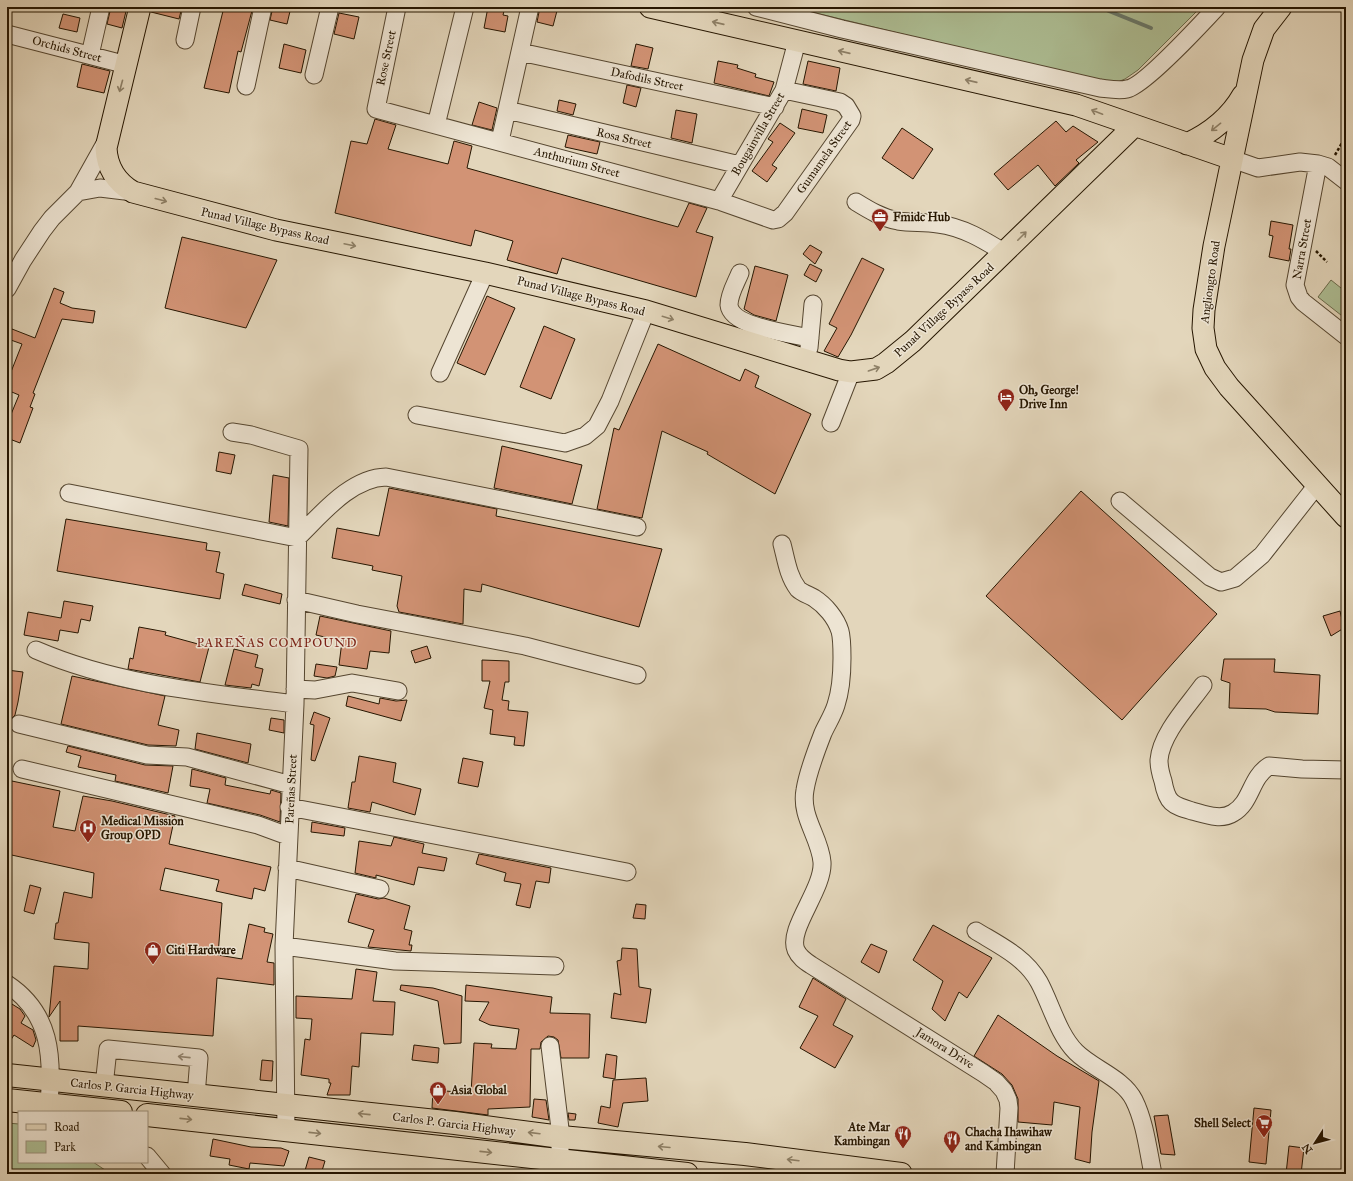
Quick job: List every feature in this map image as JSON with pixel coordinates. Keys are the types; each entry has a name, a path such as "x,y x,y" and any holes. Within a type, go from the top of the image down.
{"highway":[{"name":"Carlos P. Garcia Highway","path":"7,1076 388,1116 562,1137 745,1154 901,1174"},
{"name":"Carlos P. Garcia Highway","path":"7,1100 112,1111"},
{"name":"Carlos P. Garcia Highway","path":"148,1115 687,1174"},
{"path":"386,1141 388,1116"},
{"path":"453,1149 456,1124"}],"main road":[{"name":"Punad Village Bypass Road","path":"140,7 127,65 106,142 107,158 113,174 123,186 133,192 276,230 485,274 646,311 808,362 851,372 876,369 898,354 920,335 1134,126"},
{"path":"650,7 1076,105 1232,159"},
{"name":"Angliongto Road","path":"1281,7 1269,22 1262,35 1253,60 1214,246 1204,310 1203,328 1206,349 1215,368 1229,386 1317,485 1344,512"},
{"path":"1187,144 1210,132 1224,120 1238,103 1248,86"}],"street":[{"path":"90,55 100,7"},
{"path":"184,40 192,7"},
{"path":"246,86 263,7"},
{"path":"314,75 330,7"},
{"name":"Rose Street","path":"376,109 397,7"},
{"path":"436,125 465,7"},
{"path":"500,141 530,7"},
{"path":"756,7 872,36 1100,88 1116,90 1129,89 1145,79 1217,7"},
{"name":"Orchids Street","path":"7,34 127,65"},
{"name":"Bougainvilla Street","path":"719,200 784,90 797,41"},
{"name":"Dafodils Street","path":"520,52 775,107"},
{"name":"Gumamela Street","path":"778,219 785,213 851,120 852,116 846,106 840,102 784,90"},
{"name":"Anthurium Street","path":"376,109 719,200 768,218 778,219"},
{"name":"Rosa Street","path":"507,110 740,165"},
{"path":"7,289 42,230 78,192 106,142"},
{"path":"1232,159 1258,168 1300,162 1323,165 1346,181"},
{"name":"Narra Street","path":"1323,165 1296,278 1296,291 1303,302 1346,336"},
{"path":"78,192 100,188 133,192"},
{"path":"856,202 877,214 896,221 938,224 961,230 981,238 1005,253"},
{"path":"740,273 730,296 729,306 731,313 740,320 759,327 810,338"},
{"path":"440,373 485,274"},
{"path":"808,362 813,304"},
{"path":"417,415 565,443 584,436 597,426 610,401 646,311"},
{"path":"831,423 851,372"},
{"name":"Pareñas Street","path":"232,432 251,435 299,449 295,696 284,946 286,1130"},
{"path":"69,494 297,538 348,491 364,481 380,477 637,527"},
{"path":"1120,501 1210,577 1220,582 1235,578 1262,555 1317,485"},
{"name":"Jamora Drive","path":"782,544 792,579 799,590 815,598 829,611 840,630 842,653 842,679 836,706 814,757 804,790 804,808 821,849 822,869 818,886 799,924 794,939 796,950 801,958 811,965 962,1058 996,1082 1004,1091 1008,1104 1005,1174"},
{"path":"296,600 356,614 525,646 637,675"},
{"path":"36,650 84,669 173,688 295,696 315,690 352,683 398,691"},
{"path":"1202,685 1165,737 1160,753 1159,762 1164,785 1167,796 1174,806 1206,815 1223,817 1233,814 1243,805 1258,775 1269,766 1302,770 1346,770"},
{"path":"19,724 147,755 187,757 291,784"},
{"path":"22,769 258,825 288,836"},
{"path":"289,807 627,872"},
{"path":"287,868 380,889"},
{"path":"976,931 1025,962 1038,981 1066,1039 1088,1062 1124,1087 1134,1099 1140,1114 1153,1174"},
{"path":"284,946 395,961 555,966"},
{"path":"7,984 31,1006 40,1021 48,1040 51,1057 49,1104"},
{"path":"550,1046 562,1137 559,1159"},
{"path":"104,1086 108,1049 200,1058 196,1096"},
{"path":"148,1157 162,1174"}],"path":[{"path":"1323,165 1346,136"}],"green space":[{"path":"791,7 1201,7 1138,70 1125,79 1115,83 1100,82"},
{"path":"1331,280 1346,292 1346,319 1318,297"},
{"path":"7,1123 18,1124 18,1163 94,1163 111,1174 7,1174"}],"building":[{"path":"111,7 127,7 122,28 107,24"},
{"path":"152,7 182,7 179,19 151,12"},
{"path":"224,7 253,7 241,52 238,51 229,93 204,88"},
{"path":"273,7 291,7 287,24 270,20"},
{"path":"488,7 505,7 503,15 508,16 505,32 484,28"},
{"path":"540,7 558,7 553,26 537,22"},
{"path":"339,13 359,17 354,39 334,34"},
{"path":"63,14 80,18 77,32 59,28"},
{"path":"284,44 306,50 301,73 279,68"},
{"path":"636,44 653,48 648,69 631,66"},
{"path":"718,61 738,65 737,68 756,74 755,77 774,82 769,96 714,83"},
{"path":"808,61 840,68 836,91 803,84"},
{"path":"82,64 110,71 104,93 77,87"},
{"path":"627,85 641,88 636,107 623,103"},
{"path":"559,100 576,104 573,115 557,111"},
{"path":"479,102 497,108 492,130 472,125"},
{"path":"802,109 827,115 823,133 798,128"},
{"path":"676,110 697,114 692,143 671,138"},
{"path":"375,119 396,125 388,149 448,164 454,141 472,146 467,168 678,227 689,203 707,208 696,232 713,237 696,297 562,258 557,274 507,260 513,241 475,230 471,246 335,213 351,141 367,144"},
{"path":"1056,121 1066,132 1073,126 1098,142 1076,160 1079,163 1055,186 1038,165 1008,190 994,174"},
{"path":"780,123 795,133 772,165 777,168 767,182 752,171 773,142 768,139"},
{"path":"902,128 933,149 913,179 882,158"},
{"path":"568,135 600,142 597,154 565,147"},
{"path":"1271,221 1293,225 1289,249 1291,249 1289,261 1269,257 1273,236 1269,235"},
{"path":"182,237 277,260 246,328 165,308"},
{"path":"810,245 822,252 815,264 803,254"},
{"path":"862,258 884,269 851,335 838,357 824,351 837,328 829,324"},
{"path":"810,264 822,270 816,282 804,275"},
{"path":"755,266 788,275 776,321 754,315 744,309"},
{"path":"54,288 64,292 60,303 72,308 95,311 93,323 62,319 33,393 35,394 30,407 33,408 20,443 7,438 7,424 19,395 7,390 7,382 22,344 8,339 12,329 35,338"},
{"path":"487,296 515,308 485,375 457,363"},
{"path":"544,326 575,339 551,399 520,387"},
{"path":"658,344 740,381 745,369 759,376 755,387 811,414 775,494 707,454 708,452 662,431 642,518 597,509 614,428 619,430"},
{"path":"502,446 582,465 572,504 494,488"},
{"path":"219,452 235,455 231,474 216,471"},
{"path":"273,475 289,478 288,526 269,522"},
{"path":"389,488 497,509 496,516 662,549 639,627 482,584 481,592 464,589 463,624 399,612 397,606 402,576 372,570 373,566 332,558 337,528 379,536"},
{"path":"1081,491 1217,614 1122,720 986,596"},
{"path":"66,519 207,543 206,550 220,552 216,572 224,574 220,599 57,571"},
{"path":"245,584 282,594 280,604 242,595"},
{"path":"64,601 93,606 90,621 81,619 78,633 60,630 58,641 24,635 28,612 61,618"},
{"path":"1340,611 1344,628 1331,636 1323,616"},
{"path":"320,616 391,631 389,653 370,651 367,669 339,665 342,641 316,635"},
{"path":"139,627 166,632 165,635 209,647 200,682 128,669 130,658 133,659"},
{"path":"427,646 431,658 415,663 411,651"},
{"path":"234,649 258,655 255,667 263,669 259,686 252,684 251,688 225,685"},
{"path":"1224,659 1275,659 1274,672 1320,675 1318,714 1275,712 1266,709 1229,708 1230,683 1221,680"},
{"path":"482,660 509,661 509,682 505,682 502,700 509,701 508,710 528,712 524,746 514,745 515,737 490,734 493,710 484,708 490,681 482,681"},
{"path":"316,664 337,667 335,676 327,678 314,676"},
{"path":"7,670 23,672 15,715 9,721 10,728 7,727"},
{"path":"72,676 165,696 158,725 179,730 176,746 148,745 61,724"},
{"path":"348,696 379,704 380,698 396,701 407,700 401,721 346,706"},
{"path":"314,712 330,718 315,761 311,760 314,725 310,724"},
{"path":"271,718 284,720 284,733 269,730"},
{"path":"197,733 251,744 248,763 195,749"},
{"path":"68,746 145,765 173,766 168,793 115,781 116,775 78,767 81,756 66,752"},
{"path":"359,756 396,763 393,782 421,789 415,815 372,802 370,812 348,808 352,782 355,782"},
{"path":"463,758 483,762 478,787 458,783"},
{"path":"192,769 226,778 225,785 270,794 271,790 281,793 280,822 260,815 207,803 210,789 190,786"},
{"path":"7,780 60,791 53,827 75,831 83,796 112,801 175,816 169,844 271,867 265,891 254,888 252,899 216,891 219,880 165,868 160,890 222,903 218,955 242,959 249,924 265,928 264,932 273,934 267,962 274,963 274,985 217,978 213,1036 78,1026 78,1041 60,1041 60,1001 49,1017 54,966 88,969 89,943 54,939 56,923 58,923 64,892 92,898 94,873 7,854"},
{"path":"312,822 345,828 344,836 311,832"},
{"path":"394,837 424,844 422,853 447,858 444,871 418,867 414,885 376,875 376,878 355,873 359,841 391,846"},
{"path":"479,854 551,868 549,883 536,881 530,908 516,905 521,884 504,881 506,873 476,864"},
{"path":"30,885 41,888 34,914 24,911"},
{"path":"356,894 378,899 384,898 410,906 404,929 412,931 409,945 412,945 411,951 368,947 374,930 348,922"},
{"path":"636,904 646,905 645,919 633,918"},
{"path":"933,925 992,958 967,998 959,992 945,1021 932,1009 943,981 913,960"},
{"path":"871,944 887,951 879,973 861,962"},
{"path":"622,948 637,949 639,987 651,989 646,1023 611,1018 614,993 621,995 617,961 621,960"},
{"path":"356,969 377,972 373,1001 395,1002 393,1035 361,1033 359,1067 352,1066 350,1095 327,1095 331,1083 329,1083 329,1079 301,1075 305,1039 310,1040 312,1019 296,1018 296,996 352,999"},
{"path":"813,978 846,999 833,1025 853,1036 835,1068 800,1048 818,1016 799,1007"},
{"path":"401,985 433,988 462,996 461,1043 444,1044 438,1001 400,990"},
{"path":"466,985 552,997 550,1013 590,1014 589,1058 561,1058 558,1040 554,1037 548,1036 541,1042 540,1049 531,1049 530,1107 488,1109 488,1115 432,1108 433,1090 471,1093 474,1043 492,1044 491,1048 516,1049 519,1029 490,1025 479,1020 489,1002 465,1001"},
{"path":"7,1001 20,1009 25,1016 21,1023 33,1030 36,1040 33,1047 14,1035 7,1046"},
{"path":"998,1015 1057,1056 1099,1081 1092,1132 1090,1163 1075,1159 1080,1107 1054,1102 1052,1125 1018,1122 1018,1099 1012,1085 1002,1074 974,1056"},
{"path":"414,1045 439,1048 438,1063 412,1060"},
{"path":"606,1054 617,1056 615,1079 603,1077"},
{"path":"262,1060 273,1061 272,1081 260,1080"},
{"path":"646,1078 648,1101 623,1103 618,1127 598,1123 601,1106 610,1108 613,1080"},
{"path":"534,1099 546,1100 549,1120 532,1117"},
{"path":"1254,1108 1271,1110 1266,1164 1249,1162"},
{"path":"568,1113 576,1114 575,1120 569,1120"},
{"path":"1168,1115 1175,1155 1161,1154 1154,1116"},
{"path":"213,1139 251,1147 281,1148 289,1151 284,1166 250,1163 249,1169 229,1165 230,1159 210,1156"},
{"path":"1289,1146 1304,1148 1301,1174 1286,1174"},
{"path":"309,1157 325,1161 321,1174 304,1174"}],"waterway":[{"path":"1099,7 1151,28"}],"place":[{"name":"Fmidc Hub","path":"880,232"},
{"name":"Oh, George! Drive Inn","path":"1006,412"},
{"name":"Medical Mission Group OPD","path":"88,843"},
{"name":"Citi Hardware","path":"153,965"},
{"name":"Asia Global","path":"438,1105"},
{"name":"Shell Select","path":"1264,1138"},
{"name":"Ate Mar Kambingan","path":"903,1149"},
{"name":"Chacha Ihawihaw and Kambingan","path":"952,1154"}],"district":[{"name":"PAREÑAS COMPOUND","path":"277,642"}]}
